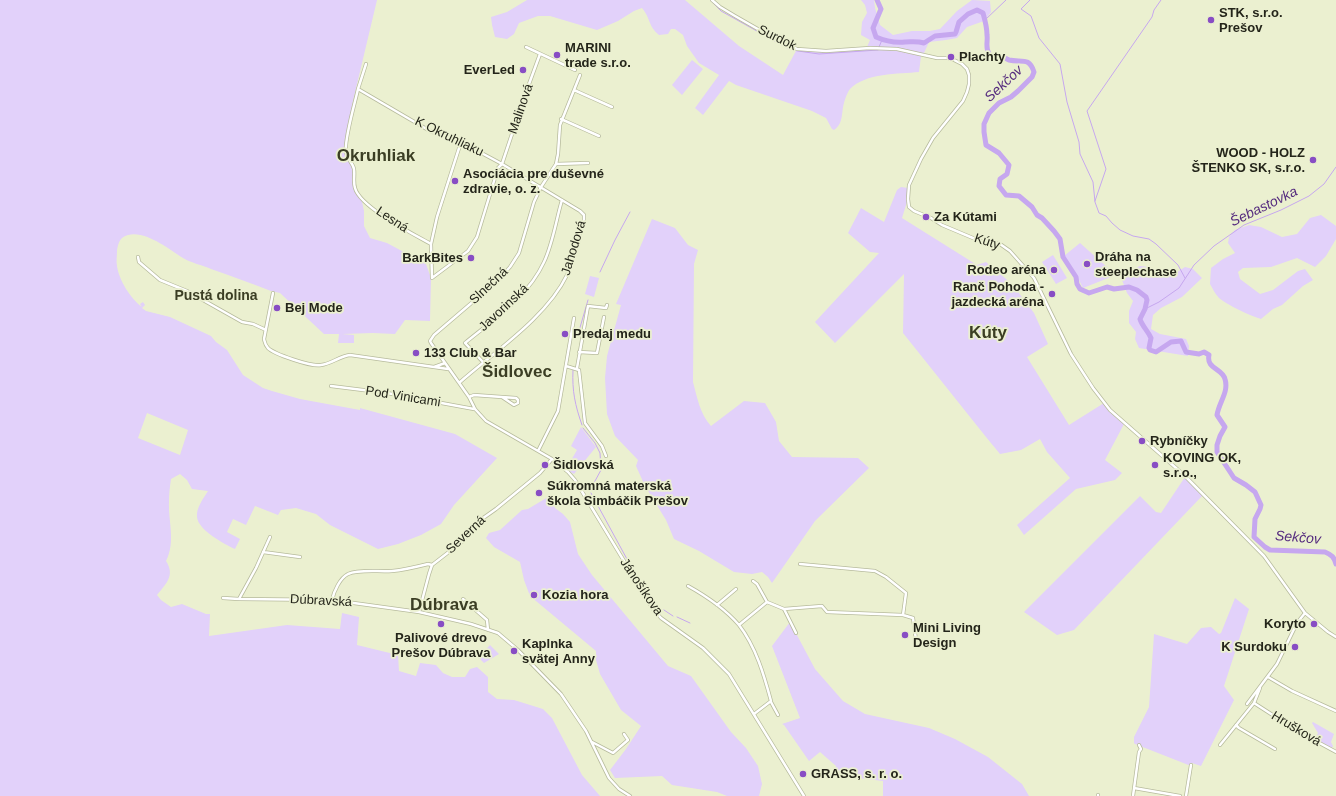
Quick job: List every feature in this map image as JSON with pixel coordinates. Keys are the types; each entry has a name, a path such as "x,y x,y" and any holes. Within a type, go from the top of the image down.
{"street":[{"name":"Surdok","path":"712,0 720,7 784,44 797,49 826,51 870,48 897,49"},
{"path":"526,47 575,70"},
{"name":"Kúty","path":"897,49 937,58 950,58 957,60 967,69 970,80 965,96 933,138 917,167 908,189 909,207 942,225 980,241 1000,244 1010,251 1036,282 1071,354 1104,403 1132,430 1174,465 1264,556 1305,613"},
{"name":"Malinová","path":"431,244 432,278 468,251 477,237 498,168 502,164 524,95 540,54"},
{"path":"358,89 366,64"},
{"path":"580,75 561,119 556,164 588,162"},
{"name":"K Okruhliaku","path":"358,89 430,131 461,142 502,164 562,200"},
{"name":"Lesná","path":"358,89 346,145 347,156 354,169 355,188 368,204 384,217 431,244"},
{"path":"574,90 612,107"},
{"path":"561,119 599,136"},
{"path":"431,244 437,217 461,142"},
{"name":"Slnečná","path":"475,409 460,383 431,343 432,338 496,282 510,267 519,253 534,202 541,187 556,164"},
{"name":"Jahodová","path":"460,383 542,311 562,285 568,274 584,220 584,215 562,200"},
{"name":"Javorinská","path":"483,362 465,343 516,300 537,276 549,249 562,200"},
{"path":"138,257 139,262 160,280 187,291 242,322 253,324 266,330"},
{"path":"273,293 264,339 265,344 272,351 311,365 319,366 346,355 350,355 449,369"},
{"path":"576,368 588,306 606,308 607,305"},
{"path":"579,352 597,353 604,317"},
{"path":"538,451 558,411 574,318"},
{"path":"432,367 445,363"},
{"path":"566,366 579,370 585,424 602,446 606,456"},
{"name":"Pod Vinicami","path":"331,386 387,393 475,409"},
{"path":"469,397 474,395 502,397 516,398 518,402 514,405 502,397"},
{"name":"Jánošíkova","path":"475,409 486,421 552,459 575,480 653,609 661,618 703,648 729,674 804,796"},
{"name":"Severná","path":"432,566 463,541 473,526 540,473 552,459"},
{"path":"239,599 270,537"},
{"path":"263,552 300,557"},
{"path":"332,600 333,594 346,574 353,572 393,571 428,564 432,566 428,574 419,612"},
{"path":"800,564 875,570 906,592 903,614"},
{"path":"753,581 757,584 766,602 784,609 822,606 827,612 903,614 914,618 916,640"},
{"path":"688,586 717,605 739,625 763,670 771,701 778,715"},
{"path":"717,605 736,589"},
{"name":"Dúbravská","path":"223,598 332,600 419,612 454,620 503,636 561,694 591,741 609,778 619,789 630,796"},
{"path":"463,599 487,620 488,630"},
{"path":"739,625 766,602"},
{"path":"784,609 796,633"},
{"path":"1247,704 1277,664 1298,623 1305,613 1336,637"},
{"path":"1268,677 1292,691 1336,711"},
{"path":"1220,745 1255,704 1260,688"},
{"path":"754,714 771,701"},
{"name":"Hrušková","path":"1255,704 1304,736 1336,752"},
{"path":"1236,725 1275,749"},
{"path":"591,741 614,753 628,740 624,734"},
{"path":"1133,796 1139,752 1141,749 1139,745"},
{"path":"1186,796 1191,765"},
{"path":"1134,788 1180,796"}],"shaded area":[{"path":"0,0 377,0 353,101 344,148 353,169 354,188 361,197 364,211 364,226 370,238 387,243 426,264 431,278 430,321 405,320 395,334 342,334 354,335 354,343 338,343 339,334 324,334 280,293 189,261 157,241 142,235 128,235 123,237 120,241 117,251 118,271 129,294 142,307 140,304 143,302 145,305 142,308 146,311 170,317 211,336 216,342 227,350 243,375 263,388 300,399 360,410 360,408 455,434 497,458 454,505 441,524 421,535 398,544 378,549 330,525 316,514 296,508 281,510 278,515 255,506 246,525 233,519 227,532 240,539 235,549 212,536 198,522 198,510 208,491 192,489 187,480 180,474 171,479 169,509 171,546 166,561 169,566 170,575 167,583 157,595 171,607 182,604 206,614 210,614 209,636 287,625 340,629 342,613 359,617 357,645 398,655 399,671 416,676 420,663 436,665 443,673 452,677 465,677 470,669 477,667 488,677 488,692 497,699 514,700 543,709 552,718 582,775 600,796 0,796","holes":["147,413 188,430 180,455 138,438"]},
{"path":"527,0 685,0 739,46 783,75 797,49 823,50 867,47 870,40 861,35 862,22 867,13 865,5 861,0 874,0 880,25 893,35 912,31 930,31 940,29 957,11 972,0 990,1 991,12 984,21 967,27 957,38 929,42 921,56 919,72 883,75 864,80 856,84 847,93 841,121 834,130 826,118 812,111 736,85 729,81 703,115 695,108 719,75 699,63 687,46 683,35 675,29 671,29 668,34 659,35 655,32 642,8 597,30 550,16 538,16 519,23 514,34 507,39 495,37 491,17 507,12"},
{"path":"692,60 703,69 682,95 672,85"},
{"path":"901,187 908,188 907,202 902,218 977,265 986,262 1012,284 1034,313 1048,344 1027,357 1069,425 1104,403 1124,424 1105,460 1122,473 1115,480 1076,489 1024,535 1017,525 1070,478 1047,452 1040,439 1021,450 1000,454 986,437 903,333 904,274 835,343 815,322 879,253 870,252 848,233 861,208 884,222 897,190"},
{"path":"1321,215 1336,226 1336,239 1326,256 1315,267 1297,258 1271,267 1243,268 1238,272 1240,279 1260,294 1273,290 1298,271 1305,269 1313,280 1303,286 1282,305 1273,309 1261,319 1233,307 1223,301 1215,293 1210,284 1211,268 1223,259 1235,253 1228,243 1229,237 1235,230 1249,225 1261,227 1282,237 1297,234 1310,218"},
{"path":"652,219 675,228 688,245 698,250 694,264 693,382 704,416 711,426 744,401 765,403 776,422 779,441 792,457 858,458 869,468 815,521 772,583 762,572 752,574 734,572 699,551 674,539 666,520 645,486 636,466 638,460 615,436 607,414 605,378 607,356 621,305 616,304"},
{"name":"Dráha na steeplechase","path":"1080,243 1116,275 1083,288 1075,272 1064,256"},
{"name":"Rodeo aréna","path":"1053,255 1067,278 1056,284 1042,262"},
{"path":"1140,266 1149,267 1163,276 1174,274 1185,267 1193,269 1202,278 1182,297 1161,308 1153,315 1151,329 1160,334 1186,339 1189,346 1188,356 1139,348 1135,339 1136,332 1129,323 1129,311 1133,301 1127,293 1122,280 1124,273"},
{"path":"590,276 599,278 594,297 585,294"},
{"path":"581,427 596,447 574,474 566,469 577,450 571,446"},
{"path":"1185,477 1203,495 1074,630 1057,635 1024,612 1140,496 1156,512 1161,513"},
{"path":"548,497 555,508 570,522 578,554 592,575 668,666 691,676 731,732 746,748 758,766 762,784 759,796 727,796 717,792 672,785 662,776 615,778 610,770 641,726 621,710 600,674 596,660 596,651 530,596 524,580 520,562 494,547 486,538 489,533 500,530 522,510 528,509"},
{"path":"1235,598 1249,609 1224,686 1234,700 1201,766 1192,763 1191,766 1135,744 1134,737 1149,707 1154,634 1187,644 1201,628 1211,627 1219,634 1221,633"},
{"path":"790,622 815,669 843,701 865,714 929,728 955,739 988,757 1022,784 1029,796 883,796 883,781 834,775 836,766 820,752 809,761 782,724 800,718 772,646"},
{"path":"490,645 499,654 484,663 478,657"},
{"path":"1313,722 1334,734 1331,742 1333,746 1332,748 1315,739 1318,733 1312,723"}],"waterway":[{"path":"710,0 721,11 789,49 819,54 878,50"},
{"name":"Sekčov","path":"877,0 881,9 873,28 876,37 886,41 924,43 935,36 955,34 959,22 968,14 977,10 983,13 987,30 987,49 989,54 994,57 1003,57 1013,61 1024,61 1030,64 1034,72 1032,77 1011,97 999,103 989,113 984,124 986,145 999,153 1009,165 1007,174 1000,179 999,186 1006,195 1019,196 1032,207 1037,215 1042,218 1054,231 1060,239 1063,257 1076,277 1077,284 1080,289 1089,293 1107,287 1114,289 1129,287 1137,290 1146,297 1147,300 1145,309 1140,319 1151,338 1150,350 1156,352 1171,342 1181,341 1186,352 1199,354 1204,352 1209,355 1210,363 1223,375 1226,384 1225,393 1217,415 1225,427 1217,445 1217,452 1234,478 1255,492 1261,505 1255,519 1254,537 1270,550 1325,552 1332,556 1336,564"},
{"path":"985,20 1006,0"},
{"path":"1030,0 1021,9 1031,16 1039,38 1060,64 1067,102 1079,142 1080,154 1093,182 1095,202 1099,213 1106,216 1120,230 1133,236 1149,239 1156,244 1178,265 1185,278"},
{"path":"1095,201 1106,169 1087,111 1152,17 1154,10 1161,0"},
{"name":"Sekčov","path":"879,47 882,40"},
{"name":"Šebastovka","path":"1145,309 1159,302 1179,288 1194,265 1214,246 1244,225 1281,210 1309,196 1324,184 1336,167"},
{"path":"600,272 630,212"},
{"path":"579,331 588,300"},
{"path":"573,370 574,398 582,425"},
{"path":"583,428 595,443 600,453 601,470 589,489"},
{"path":"591,493 634,572 648,593"},
{"path":"664,610 673,616"},
{"path":"677,617 690,623"}],"place":[{"name":"STK, s.r.o. Prešov","path":"1211,20"},
{"name":"MARINI trade s.r.o.","path":"557,55"},
{"name":"Plachty","path":"951,57"},
{"name":"EverLed","path":"523,70"},
{"name":"WOOD - HOLZ ŠTENKO SK, s.r.o.","path":"1313,160"},
{"name":"Asociácia pre duševné zdravie, o. z.","path":"455,181"},
{"name":"Za Kútami","path":"926,217"},
{"name":"BarkBites","path":"471,258"},
{"name":"Dráha na steeplechase","path":"1087,264"},
{"name":"Rodeo aréna","path":"1054,270"},
{"name":"Ranč Pohoda - jazdecká aréna","path":"1052,294"},
{"name":"Bej Mode","path":"277,308"},
{"name":"Predaj medu","path":"565,334"},
{"name":"133 Club & Bar","path":"416,353"},
{"name":"Rybníčky","path":"1142,441"},
{"name":"Šidlovská","path":"545,465"},
{"name":"KOVING OK, s.r.o.,","path":"1155,465"},
{"name":"Súkromná materská škola Simbáčik Prešov","path":"539,493"},
{"name":"Kozia hora","path":"534,595"},
{"name":"Palivové drevo Prešov Dúbrava","path":"441,624"},
{"name":"Koryto","path":"1314,624"},
{"name":"Mini Living Design","path":"905,635"},
{"name":"K Surdoku","path":"1295,647"},
{"name":"Kaplnka svätej Anny","path":"514,651"},
{"name":"GRASS, s. r. o.","path":"803,774"}],"district":[{"name":"Okruhliak","path":"376,156"},
{"name":"Pustá dolina","path":"216,296"},
{"name":"Kúty","path":"988,333"},
{"name":"Šidlovec","path":"517,372"},
{"name":"Dúbrava","path":"444,605"}]}
